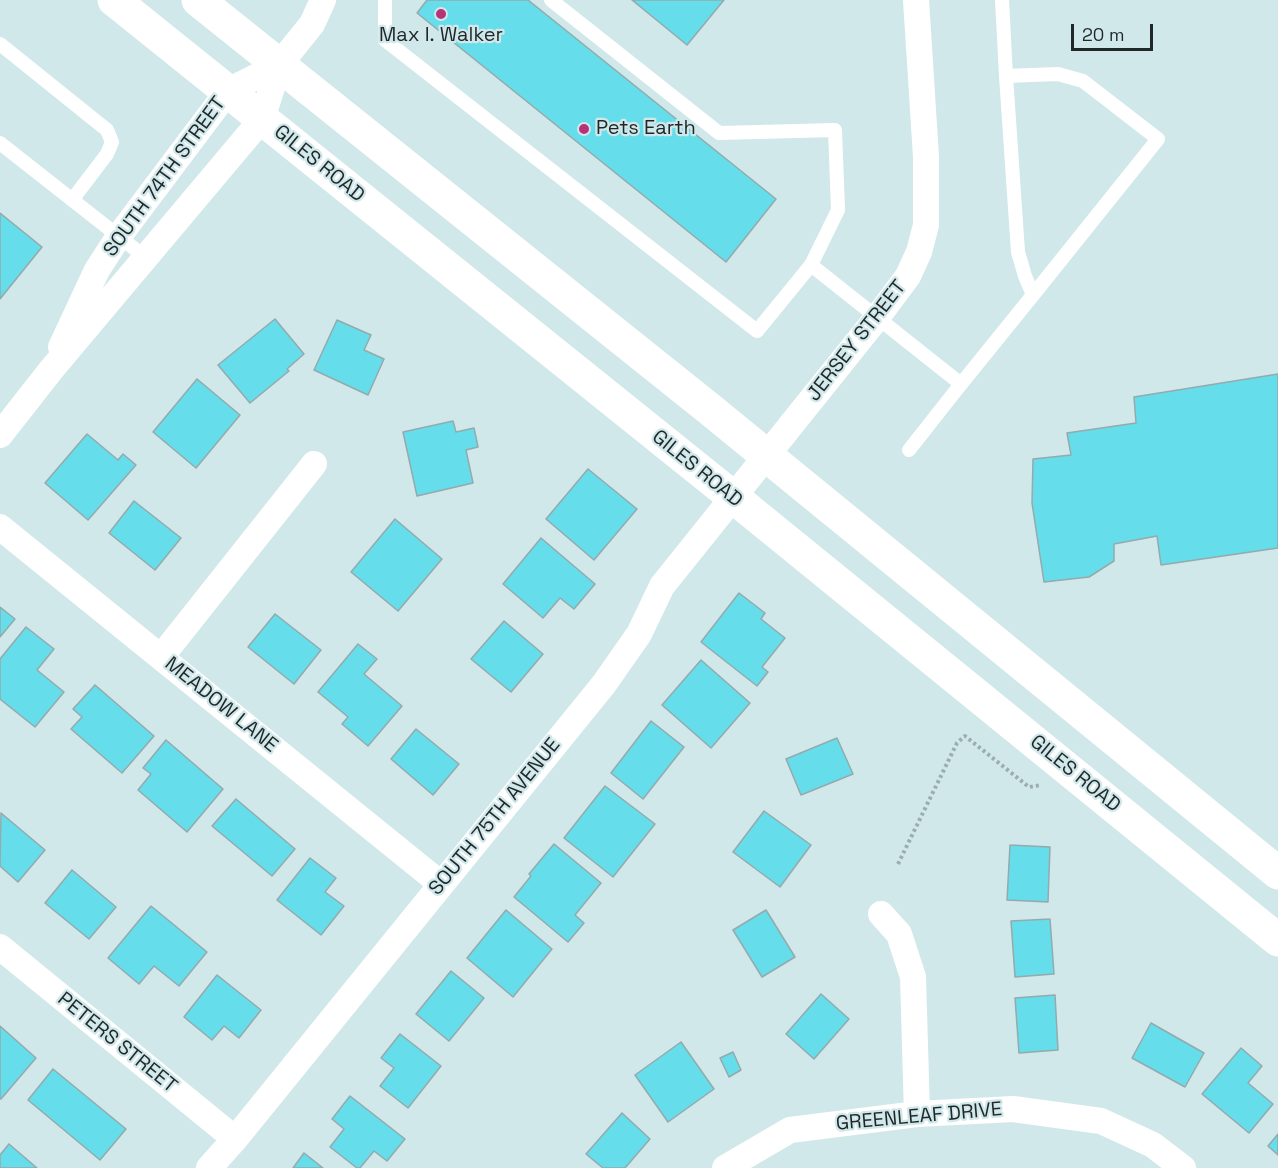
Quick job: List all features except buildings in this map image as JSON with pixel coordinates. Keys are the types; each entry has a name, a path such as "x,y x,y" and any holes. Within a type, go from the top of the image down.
{"main road":[{"name":"GILES ROAD","path":"114,0 733,497 1278,940"},
{"path":"198,0 766,456 1278,873"}],"street":[{"path":"279,65 312,24 323,0"},
{"name":"JERSEY STREET","path":"766,456 876,319 908,276 919,252 926,225 926,157 916,0"},
{"name":"SOUTH 74TH STREET","path":"51,370 97,270 119,236 228,91 279,65"},
{"name":"SOUTH 74TH STREET","path":"0,435 51,370 262,119 279,65"},
{"name":"SOUTH 75TH AVENUE","path":"209,1168 235,1139 604,684 639,634 662,586 766,456"},
{"path":"161,657 314,464"},
{"name":"MEADOW LANE","path":"0,527 441,884"},
{"path":"881,914 899,934 913,977 916,1114"},
{"name":"PETERS STREET","path":"0,947 235,1139"},
{"name":"GREENLEAF DRIVE","path":"725,1168 790,1130 916,1114 1013,1109 1101,1121 1153,1145 1183,1168"}],"lane":[{"path":"385,0 385,40 757,331 811,265 838,210 835,130 719,133 551,0"},
{"path":"1002,0 1018,252 1024,276 1033,295"},
{"path":"0,44 107,130 112,142 107,154 72,200"},
{"path":"909,450 1158,139 1083,81 1058,74 1006,76"},
{"path":"0,143 145,257"},
{"path":"811,265 876,319 961,384"}],"path":[{"path":"898,864 957,743 965,736 1029,787 1045,784"}],"place":[{"name":"Max I. Walker","path":"441,14"},
{"name":"Pets Earth","path":"584,129"}]}
